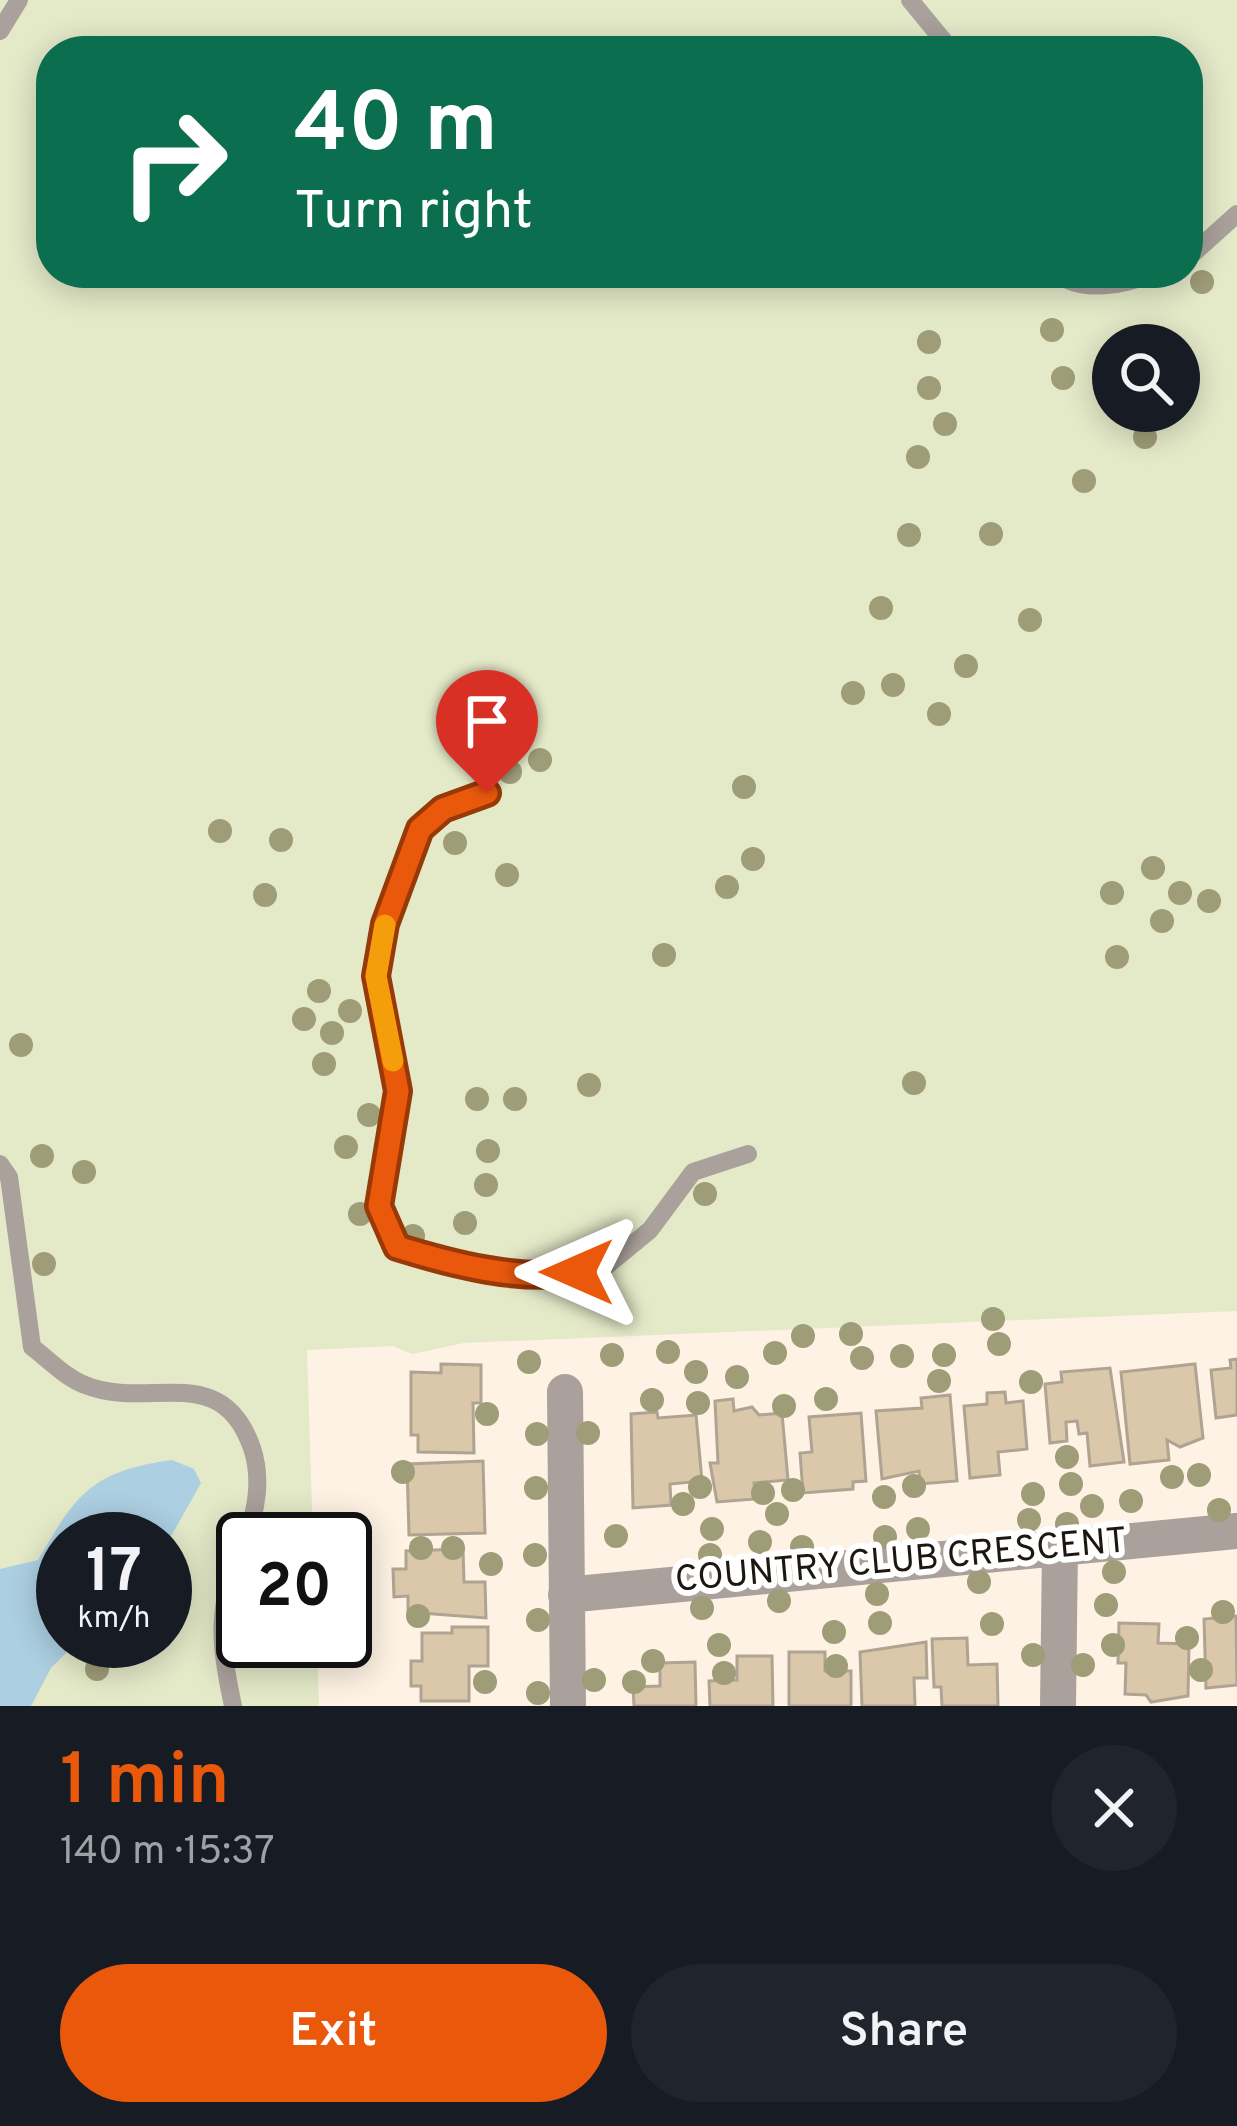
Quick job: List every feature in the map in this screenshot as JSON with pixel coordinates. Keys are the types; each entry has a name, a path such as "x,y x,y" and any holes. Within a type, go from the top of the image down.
{"street":[{"path":"565,1392 568,1706"},
{"name":"COUNTRY CLUB CRESCENT","path":"566,1594 1237,1531"},
{"path":"1058,1706 1060,1547"}],"lane":[{"path":"0,31 19,0"},
{"path":"910,0 940,36"},
{"path":"1203,245 1237,214"},
{"path":"487,793 443,809 420,829 385,924 376,976 398,1091 379,1206 397,1247 434,1258 550,1276 605,1267 650,1229 693,1172 748,1154"},
{"path":"0,1164 9,1177 32,1346 81,1384 118,1394 194,1393 225,1404 244,1426 256,1460 258,1492 252,1512"},
{"path":"225,1668 233,1706"}],"green space":[{"path":"0,0 1237,0 1237,1311 464,1343 412,1354 393,1346 307,1350 312,1512 216,1512 216,1668 318,1668 319,1706 0,1706"}],"water":[{"path":"172,1460 194,1469 201,1483 185,1512 69,1512 104,1479"},
{"path":"36,1560 36,1668 51,1668 31,1706 0,1706 0,1569"}],"building":[{"path":"1237,1359 1237,1415 1216,1418 1211,1370 1231,1368 1230,1360"},
{"path":"441,1364 481,1365 481,1403 473,1403 474,1453 418,1452 418,1435 411,1435 411,1372 441,1373"},
{"path":"1195,1364 1203,1438 1180,1447 1167,1440 1169,1460 1130,1464 1121,1372"},
{"path":"1110,1368 1124,1462 1090,1466 1087,1433 1079,1434 1077,1421 1066,1422 1067,1441 1050,1443 1045,1384 1062,1382 1061,1372"},
{"path":"1005,1392 1006,1403 1023,1401 1027,1449 998,1452 1000,1475 970,1478 964,1406 987,1404 987,1393"},
{"path":"950,1395 957,1481 920,1484 919,1471 882,1479 876,1411 922,1408 921,1398"},
{"path":"733,1399 734,1411 752,1407 759,1415 782,1413 788,1480 754,1483 756,1499 717,1502 710,1463 718,1463 715,1401"},
{"path":"657,1412 658,1418 696,1415 702,1481 670,1484 671,1505 633,1508 631,1414"},
{"path":"861,1413 866,1481 853,1482 853,1489 803,1493 800,1453 812,1452 809,1417"},
{"path":"483,1461 485,1533 409,1535 407,1464"},
{"path":"463,1549 464,1582 485,1582 486,1618 408,1612 408,1596 394,1597 393,1569 406,1569 406,1551"},
{"path":"1236,1616 1237,1685 1206,1688 1204,1619"},
{"path":"1119,1623 1159,1624 1158,1643 1189,1644 1188,1696 1151,1702 1146,1695 1125,1694 1126,1663 1118,1663"},
{"path":"452,1627 488,1627 488,1666 469,1666 469,1701 421,1701 421,1686 411,1686 411,1661 422,1661 422,1633 452,1633"},
{"path":"967,1638 968,1665 997,1664 998,1706 942,1706 941,1687 934,1687 932,1639"},
{"path":"926,1642 927,1678 914,1678 915,1706 862,1706 860,1652"},
{"path":"789,1652 825,1652 825,1671 851,1671 851,1706 789,1706"},
{"path":"737,1656 772,1656 773,1706 710,1706 709,1681 737,1680"},
{"path":"695,1662 696,1706 634,1706 633,1687 660,1686 660,1663"}],"slow traffic":[{"path":"385,925 376,976 393,1061"}],"route":[{"path":"487,793 443,809 420,829 385,924 376,976 398,1091 379,1206 397,1247 434,1258 550,1276 577,1272"}]}
